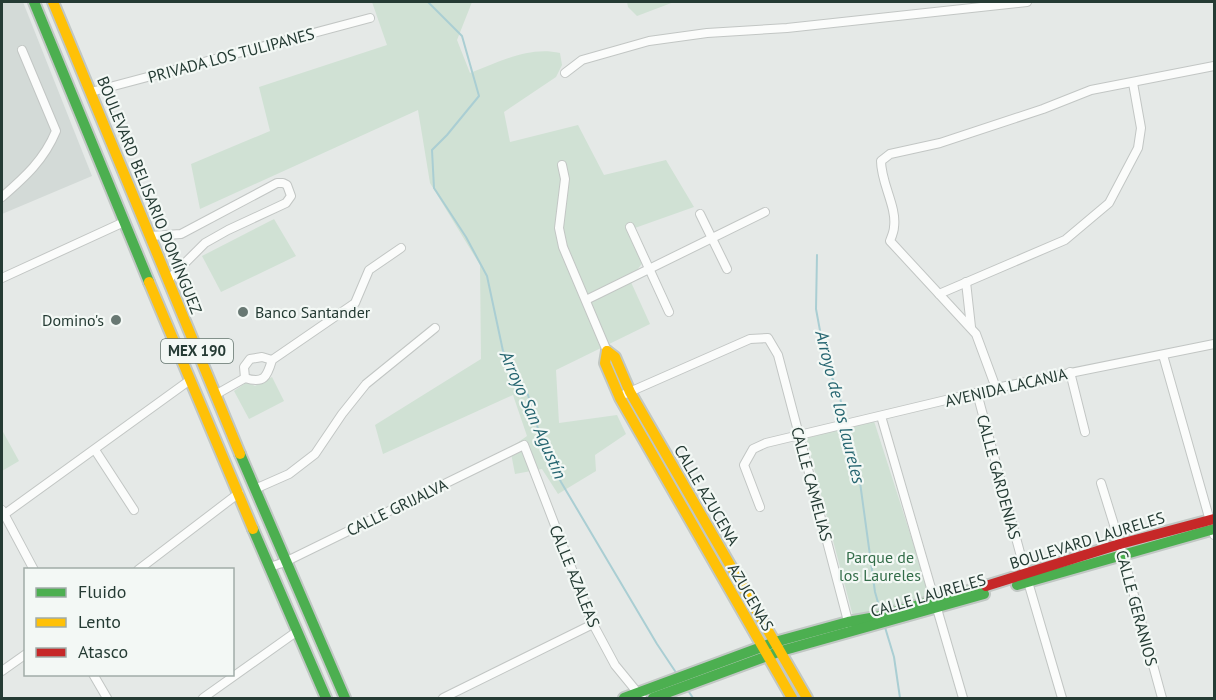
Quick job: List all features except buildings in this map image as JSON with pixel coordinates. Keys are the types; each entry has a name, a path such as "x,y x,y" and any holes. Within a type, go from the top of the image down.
{"main road":[{"name":"BOULEVARD BELISARIO DOMÍNGUEZ","path":"34,2 190,380 326,699"},
{"name":"BOULEVARD BELISARIO DOMÍNGUEZ","path":"56,2 215,395 345,699"},
{"name":"CALLE AZUCENA","path":"607,351 615,357 630,392 807,699"},
{"path":"607,351 605,363 620,398"},
{"name":"AZUCENAS","path":"620,398 792,699"},
{"name":"BOULEVARD LAURELES","path":"669,687 778,646 878,621 1121,550 1213,527"},
{"path":"624,699 669,687"},
{"path":"653,699 669,687"}],"street":[{"path":"565,73 582,60 649,41 707,33 787,28 1027,2"},
{"name":"PRIVADA LOS TULIPANES","path":"91,92 370,18"},
{"path":"2,197 30,173 50,145 56,131 22,50"},
{"path":"996,388 976,334 971,327 890,241 895,226 881,174 881,161 890,154 940,143 1043,109 1091,90 1215,66"},
{"path":"939,294 1065,240 1109,203 1138,148 1141,128 1133,83"},
{"path":"562,165 565,179 560,228 563,246 607,351"},
{"path":"150,236 181,234 277,183 283,183 291,191 291,196 286,203 205,243 168,280"},
{"path":"586,300 765,212"},
{"path":"700,214 727,269"},
{"path":"2,278 124,222"},
{"path":"630,227 669,312"},
{"path":"215,395 245,378 255,381 264,379 269,373 272,360 355,303 369,270 401,248"},
{"path":"966,282 971,327"},
{"path":"255,489 290,474 315,454 366,384 435,328"},
{"name":"CALLE CAMELIAS","path":"630,392 750,339 768,338 778,355 850,627"},
{"name":"AVENIDA LACANJA","path":"760,507 744,465 753,449 766,443 996,388 1215,344"},
{"path":"1163,355 1213,527"},
{"path":"245,378 244,367 250,359 261,357 272,360"},
{"path":"1071,372 1085,432"},
{"path":"33,568 2,513 190,380"},
{"path":"620,398 630,392"},
{"name":"CALLE GARDENIAS","path":"977,393 1062,699"},
{"path":"881,416 963,699"},
{"name":"CALLE GRIJALVA","path":"270,567 285,562 524,445"},
{"name":"CALLE AZALEAS","path":"524,445 593,624 615,665 639,696"},
{"path":"94,450 134,510"},
{"name":"CALLE GERANIOS","path":"1101,483 1162,699"},
{"path":"141,568 239,493"},
{"path":"443,699 593,624"},
{"path":"203,699 296,632"},
{"path":"2,671 24,655"},
{"path":"94,676 107,699"}],"shaded area":[{"path":"2,2 23,2 92,176 2,214"}],"green space":[{"path":"372,2 472,2 457,40 470,73 525,53 548,51 560,53 562,65 556,77 504,112 510,142 578,125 604,175 666,160 694,207 632,229 643,262 630,280 650,324 556,370 559,423 617,415 626,434 595,455 596,471 558,494 542,469 515,474 510,448 527,436 513,395 383,454 375,425 481,359 480,265 430,183 418,110 200,209 191,164 270,131 259,87 387,45"},
{"path":"627,2 674,2 637,16 628,7"},
{"path":"274,219 296,256 221,292 202,256"},
{"path":"272,377 284,401 249,419 234,391 247,382 255,386"},
{"name":"Parque de los Laureles","path":"874,421 931,599 854,620 806,438"},
{"path":"2,430 19,461 2,471"}],"waterway":[{"name":"Arroyo San Agustín","path":"428,2 462,36 479,96 432,150 434,188 466,237 487,276 503,351 528,395 541,439 561,482 677,674"},
{"name":"Arroyo de los laureles","path":"817,255 816,309 826,363 839,394 846,422"},
{"name":"Arroyo de los laureles","path":"847,427 859,475 875,592 881,613"},
{"name":"Arroyo de los laureles","path":"884,624 894,657 900,698"},
{"name":"Arroyo San Agustín","path":"687,689 693,698"}],"traffic: fast":[{"path":"34,2 149,282"},
{"path":"240,454 345,698"},
{"path":"253,529 326,698"},
{"path":"1017,585 1214,529"},
{"path":"624,698 775,642 986,586"},
{"path":"653,698 781,651 984,594"}],"traffic: slow":[{"path":"53,2 240,454"},
{"path":"149,282 253,529"},
{"path":"607,351 615,357 630,392 807,698"},
{"path":"607,351 605,363 620,398 792,698"}],"traffic: jam":[{"path":"986,586 1120,544 1214,519"}],"place":[{"name":"Banco Santander","path":"243,312"},
{"name":"Domino's","path":"116,320"}]}
